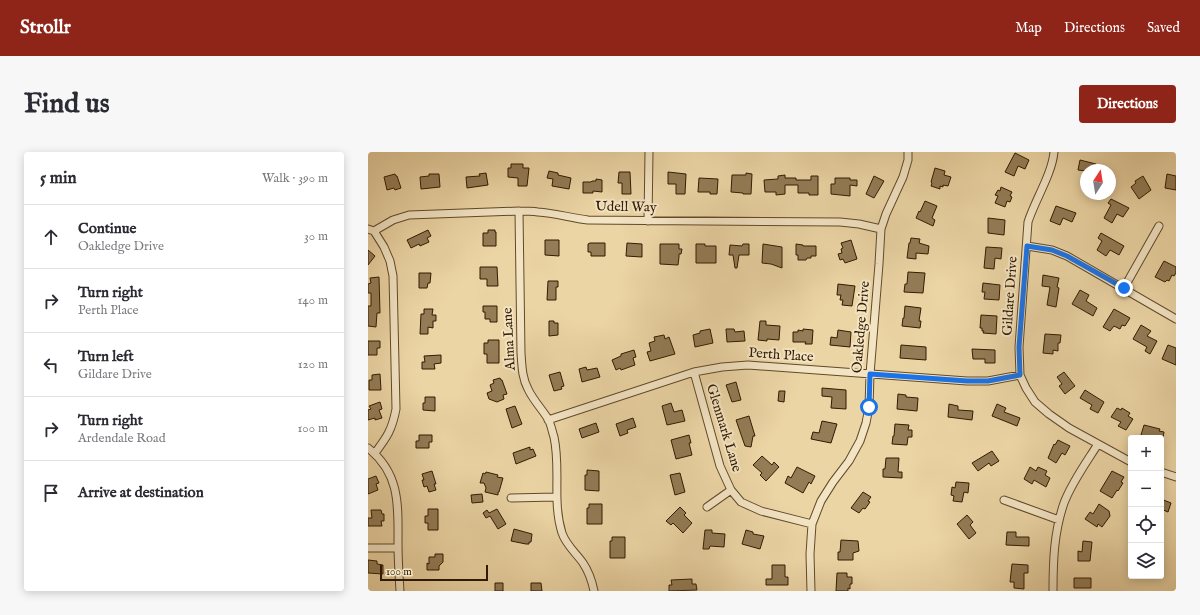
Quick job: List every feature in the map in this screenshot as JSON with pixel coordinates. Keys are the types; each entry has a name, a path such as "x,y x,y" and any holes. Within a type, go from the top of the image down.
{"street":[{"path":"648,221 649,152"},
{"name":"Oakledge Drive","path":"811,591 810,554 812,524 821,501 849,461 860,441 866,423 869,407 870,374 881,230 886,214 903,177 908,160 908,152"},
{"name":"Gildare Drive","path":"1054,152 1048,175 1028,222 1019,347 1020,375 1026,388 1036,402 1049,414 1069,428 1128,460"},
{"name":"Alma Lane","path":"519,212 520,345 522,373 527,388 548,420 557,451 556,497 562,535 591,578 594,591"},
{"name":"Udell Way","path":"371,230 393,220 409,215 536,212 588,220 840,222 859,224 881,230"},
{"path":"1124,288 1159,226"},
{"path":"371,230 384,246 390,261 393,276 396,409 393,424 388,436 375,453"},
{"path":"1027,246 1052,250 1067,256 1176,319"},
{"name":"Perth Place","path":"548,420 694,372 722,367 748,365 967,381 988,381 1020,375"},
{"name":"Glenmark Lane","path":"694,372 720,466 731,490 741,502 761,511 812,524"},
{"path":"1053,591 1054,548 1059,520 1072,487 1098,444"},
{"path":"368,448 375,453 386,467 396,492 398,508 400,591"},
{"path":"1164,473 1176,477"},
{"name":"Glenmark Lane","path":"707,507 731,490"},
{"path":"511,498 556,497"},
{"path":"1004,500 1059,520"},
{"path":"368,548 398,548"}],"building":[{"path":"1015,153 1029,160 1025,169 1018,166 1014,176 1005,172"},
{"path":"1080,160 1096,164 1080,164 1080,170 1078,170"},
{"path":"511,164 523,164 523,168 529,168 527,186 518,186 518,178 508,177 508,168 511,168"},
{"path":"935,168 945,171 944,175 951,177 948,186 940,186 940,189 931,186"},
{"path":"549,171 571,178 569,189 552,186 553,179 547,178"},
{"path":"619,172 630,172 631,194 622,194 622,183 618,183"},
{"path":"668,172 686,174 685,194 676,194 676,184 668,184"},
{"path":"486,173 488,185 467,188 466,177 480,176 479,174"},
{"path":"746,173 752,174 751,194 731,192 732,175 746,175"},
{"path":"395,174 401,188 387,190 384,177"},
{"path":"429,174 439,174 440,187 421,189 420,177 429,176"},
{"path":"1167,174 1176,176 1176,190 1165,188"},
{"path":"785,175 785,178 796,178 796,180 811,180 811,176 818,176 818,195 798,193 798,185 785,185 785,194 776,195 776,192 765,192 764,180 778,179 778,176"},
{"path":"874,176 884,181 874,198 866,194"},
{"path":"1143,176 1151,190 1139,199 1131,187 1136,183 1135,181"},
{"path":"699,178 718,179 717,194 710,194 710,192 698,192"},
{"path":"835,178 850,178 850,180 857,180 857,186 850,185 850,196 831,194 831,184 835,184"},
{"path":"596,179 602,180 602,192 593,191 593,193 583,193 583,182 596,181"},
{"path":"1001,187 1012,192 1010,202 1007,201 1005,207 995,203 998,196 995,195 998,190 1000,191"},
{"path":"1110,200 1113,200 1129,208 1123,217 1117,214 1112,223 1104,218 1111,205 1108,203"},
{"path":"925,201 937,206 932,218 935,220 933,226 916,218"},
{"path":"1056,206 1076,213 1072,222 1063,218 1060,225 1050,221"},
{"path":"988,218 1005,220 1004,235 988,233"},
{"path":"428,230 431,236 427,238 429,242 420,246 419,244 411,248 407,240"},
{"path":"488,230 495,230 496,232 496,246 483,246 483,233 488,233"},
{"path":"1101,233 1124,246 1119,255 1110,250 1106,256 1097,250 1102,241 1098,238"},
{"path":"911,238 920,239 919,243 929,246 928,254 916,253 916,259 907,258"},
{"path":"545,240 559,240 559,256 545,255"},
{"path":"851,240 857,259 845,263 843,259 840,260 838,254 842,253 841,249 843,248 841,243"},
{"path":"605,243 605,256 591,256 591,252 588,252 588,244"},
{"path":"627,243 642,244 642,257 626,256"},
{"path":"660,244 679,244 679,249 682,249 681,254 679,254 678,265 660,264"},
{"path":"696,244 716,246 716,263 696,263"},
{"path":"743,244 749,244 749,255 739,255 737,268 735,268 733,255 729,255 730,245 742,246"},
{"path":"763,244 782,247 782,268 771,264 762,263"},
{"path":"796,244 803,246 816,246 816,256 811,256 811,258 807,258 806,260 798,260 798,255 796,255"},
{"path":"986,247 1002,248 1001,259 995,258 994,269 984,268"},
{"path":"368,250 375,256 368,265"},
{"path":"1164,261 1176,267 1176,273 1174,276 1172,275 1169,281 1167,280 1165,282 1155,277"},
{"path":"480,267 497,267 498,286 487,286 487,279 480,279"},
{"path":"908,272 925,273 923,293 904,292 905,284 907,284"},
{"path":"419,273 431,273 430,283 428,283 427,288 419,288"},
{"path":"1043,275 1059,278 1056,307 1047,305 1050,287 1042,286"},
{"path":"379,277 380,313 377,313 376,327 368,326 368,306 371,306 371,293 368,293 368,284 371,283 370,278"},
{"path":"548,281 558,281 558,287 556,287 556,300 547,300"},
{"path":"983,283 1000,285 999,300 984,299 985,292 982,292"},
{"path":"838,284 855,286 852,306 842,305 843,300 840,300 841,295 837,295"},
{"path":"1080,290 1089,295 1086,301 1097,308 1093,316 1072,304"},
{"path":"483,306 497,306 497,322 490,322 490,319 485,319"},
{"path":"905,306 921,308 919,321 921,321 920,328 902,326"},
{"path":"424,309 433,309 432,315 436,315 436,321 433,321 433,328 428,327 428,334 420,334 421,314 424,314"},
{"path":"1114,309 1130,318 1125,326 1122,325 1120,329 1114,326 1110,331 1103,327"},
{"path":"981,315 997,316 996,334 983,333 984,331 980,328"},
{"path":"549,321 558,323 558,335 549,336"},
{"path":"760,321 766,321 766,325 780,326 779,340 758,340"},
{"path":"1141,325 1151,331 1147,336 1157,341 1150,354 1145,351 1147,347 1133,339"},
{"path":"710,329 713,343 695,347 693,335 700,333 700,331"},
{"path":"726,329 734,329 735,332 744,331 745,341 727,342"},
{"path":"803,329 813,330 812,344 805,344 806,342 793,342 793,332 798,332 798,330 803,331"},
{"path":"838,330 851,332 850,347 830,345 831,337 837,338"},
{"path":"1045,334 1061,335 1060,343 1058,343 1058,351 1053,350 1053,354 1043,353"},
{"path":"664,335 665,339 669,337 675,354 650,361 647,352 651,351 649,343 655,341 654,337"},
{"path":"488,340 499,340 499,363 487,363 487,354 484,354 484,343 488,343"},
{"path":"368,341 380,341 380,348 377,348 377,355 368,355"},
{"path":"901,345 926,347 926,360 900,358"},
{"path":"1168,345 1176,348 1176,365 1162,359"},
{"path":"972,349 995,350 995,363 985,363 985,359 973,359"},
{"path":"634,350 636,357 633,358 635,365 621,370 620,368 616,370 612,360 621,356 621,354"},
{"path":"441,355 441,363 434,364 435,369 422,369 422,362 425,362 424,356"},
{"path":"586,367 587,370 597,368 600,377 582,382 579,369"},
{"path":"560,372 564,386 561,387 562,389 554,391 549,375"},
{"path":"1064,372 1075,386 1065,394 1059,386 1062,384 1057,377"},
{"path":"380,374 381,390 369,390 369,380 372,380 372,375"},
{"path":"500,378 507,394 503,395 504,399 497,402 489,399 487,393 492,391 490,385 494,383 493,380"},
{"path":"736,382 741,400 732,402 726,385"},
{"path":"822,388 846,390 846,409 831,408 832,397 822,396"},
{"path":"1085,390 1104,402 1098,413 1090,409 1092,405 1080,398"},
{"path":"779,391 785,391 784,402 778,401"},
{"path":"898,394 906,395 906,397 918,398 917,411 897,409"},
{"path":"425,397 435,397 435,411 423,410"},
{"path":"380,402 382,409 379,410 382,418 368,420 368,410 371,409 369,406"},
{"path":"671,403 674,412 682,410 685,421 667,425 662,406"},
{"path":"949,404 958,406 958,410 973,411 972,420 948,417"},
{"path":"997,404 1006,408 1004,412 1020,418 1017,426 992,416"},
{"path":"515,406 522,424 512,428 506,409"},
{"path":"1117,408 1121,410 1122,408 1130,413 1128,416 1133,419 1126,430 1118,426 1121,422 1111,417"},
{"path":"749,416 755,436 753,436 751,447 745,446 736,420"},
{"path":"633,418 636,427 627,430 628,433 620,436 616,424"},
{"path":"822,421 837,424 831,443 811,439 813,432 819,433"},
{"path":"596,423 599,432 582,438 579,429"},
{"path":"895,424 909,425 908,430 912,430 912,437 908,437 907,445 892,444"},
{"path":"1144,425 1160,429 1159,431 1164,432 1164,435 1141,435"},
{"path":"419,435 432,435 432,442 429,442 429,448 416,448 416,441 419,441"},
{"path":"689,435 692,455 676,459 671,440"},
{"path":"1058,440 1070,446 1065,455 1062,453 1056,463 1048,458 1054,444 1055,445"},
{"path":"530,447 530,450 533,449 536,456 516,464 513,453"},
{"path":"992,451 999,461 991,466 989,463 978,471 972,463"},
{"path":"762,456 772,465 774,462 779,467 766,481 760,475 762,473 753,465"},
{"path":"886,458 899,458 898,472 902,472 902,478 883,477 883,469 885,469"},
{"path":"797,467 815,476 811,484 809,482 803,493 785,483 788,476 791,478"},
{"path":"1030,467 1036,471 1038,467 1047,471 1045,475 1050,478 1046,487 1034,480 1032,484 1024,479"},
{"path":"587,470 599,471 599,491 585,490 585,475 587,475"},
{"path":"432,471 436,484 434,484 436,490 429,492 427,486 424,487 422,474"},
{"path":"1112,471 1124,477 1121,482 1123,483 1112,498 1100,491"},
{"path":"486,472 503,478 498,495 485,492 486,488 484,483 480,483 483,473 485,474"},
{"path":"680,473 685,492 675,495 670,475"},
{"path":"376,476 379,483 376,484 378,490 368,494 368,479"},
{"path":"956,482 969,483 968,493 964,492 962,502 953,501 954,496 951,495 952,487 955,488"},
{"path":"863,492 871,497 868,501 870,502 865,509 863,508 859,513 851,508"},
{"path":"482,494 483,502 472,503 471,495"},
{"path":"1164,500 1171,503 1168,512 1164,510"},
{"path":"589,504 602,504 602,524 587,524 587,508 589,508"},
{"path":"1099,504 1109,511 1110,516 1102,527 1098,524 1097,527 1085,519 1090,512 1093,514"},
{"path":"680,507 686,513 684,515 692,523 683,533 673,523 671,525 666,521"},
{"path":"428,509 438,509 438,530 428,530 428,523 425,523 425,516 428,516"},
{"path":"497,509 506,524 498,529 490,516 486,518 483,513 487,510 489,513"},
{"path":"371,510 381,510 382,514 384,514 384,521 381,521 382,526 368,526 368,518 372,518"},
{"path":"967,515 973,522 970,525 976,533 969,539 957,524"},
{"path":"514,529 532,534 531,542 526,544 511,541"},
{"path":"705,530 712,530 712,533 725,534 724,547 710,546 709,549 703,549"},
{"path":"746,530 753,532 753,534 764,536 760,549 742,544"},
{"path":"1007,532 1016,532 1016,537 1029,537 1029,546 1006,545"},
{"path":"612,537 625,537 625,558 610,558 610,541 612,541"},
{"path":"841,540 858,541 859,551 853,553 853,560 838,560"},
{"path":"1083,541 1092,542 1090,561 1078,561 1078,551 1082,552"},
{"path":"435,554 443,554 443,562 439,566 439,570 427,570 429,557 435,557"},
{"path":"368,560 377,561 377,564 383,565 383,574 368,573"},
{"path":"1012,564 1028,565 1028,573 1024,573 1024,589 1014,588 1014,582 1010,582"},
{"path":"772,565 785,565 785,577 788,577 788,585 766,585 766,579 772,579"},
{"path":"837,573 847,573 847,577 852,577 852,584 850,584 850,589 848,588 848,591 836,591"},
{"path":"1074,578 1091,578 1091,588 1074,588"},
{"path":"692,579 692,584 696,584 697,590 669,591 669,585 672,585 671,580"},
{"path":"495,583 503,583 503,591 495,591"},
{"path":"531,583 541,583 542,591 531,591"}],"route":[{"path":"869,407 870,374 967,381 988,381 1020,375 1019,347 1027,246 1052,250 1067,256 1124,288"}]}
